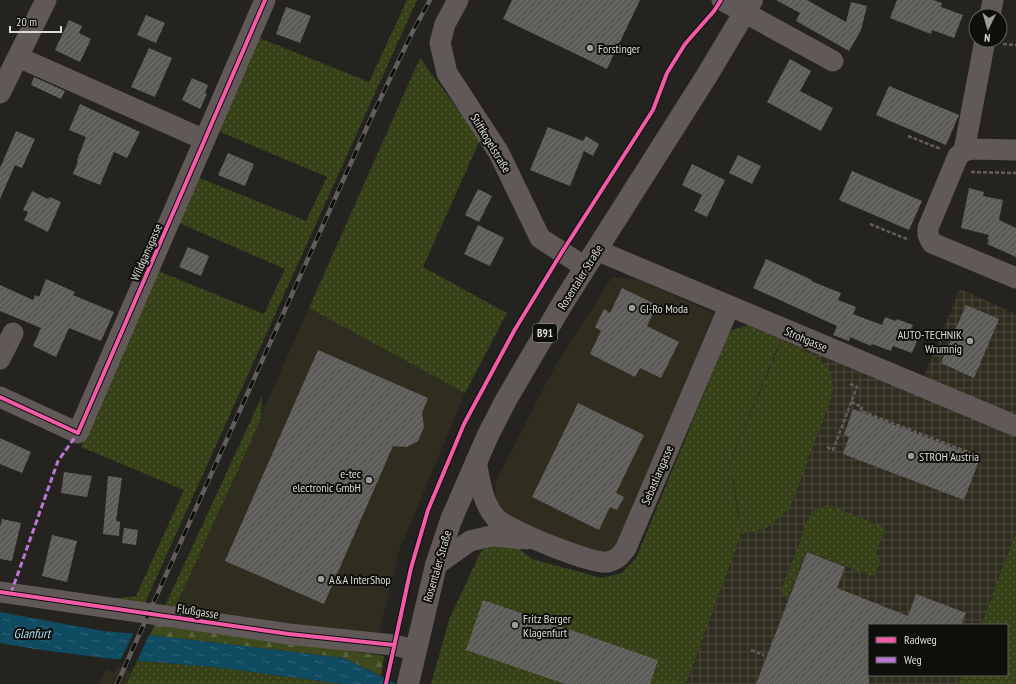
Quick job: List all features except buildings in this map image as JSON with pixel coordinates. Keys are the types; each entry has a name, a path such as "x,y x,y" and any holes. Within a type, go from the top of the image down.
{"main road":[{"name":"Rosentaler Straße","path":"412,666 436,564 451,520 476,461 506,400 591,259 706,77 748,6"}],"street":[{"path":"0,93 46,0"},
{"name":"Wildgansgasse","path":"0,397 78,433 206,140 265,0"},
{"name":"Stiftkogelstraße","path":"458,0 445,24 440,43 447,73 500,153 540,238 591,259"},
{"path":"722,0 748,6 833,61"},
{"path":"983,48 958,160 928,228 928,235 932,243 1016,278"},
{"path":"18,57 206,140"},
{"path":"958,160 973,149 1016,150"},
{"name":"Strohgasse","path":"591,259 729,307 1016,426"},
{"name":"Sebastiangasse","path":"476,461 486,505 496,519 532,539 592,561 606,563 618,559 626,548 729,307"},
{"path":"0,359 13,333"},
{"name":"Sebastiangasse","path":"436,564 470,541 491,536 532,539"},
{"name":"Flußgasse","path":"0,592 289,634 394,645 412,666"}],"path":[{"path":"908,136 958,160 1016,173"},
{"path":"870,224 915,242 928,235"},
{"path":"827,448 833,450 857,387 850,384"},
{"path":"851,402 862,406 861,411 970,453"},
{"path":"751,650 764,655"}],"shaded area":[{"path":"612,277 639,279 714,313 617,547 607,555 513,524 498,508 495,494 496,481 553,370"},
{"path":"960,289 1016,314 1016,532 981,624 868,624 868,676 961,676 958,684 686,684 741,535 730,462 781,339 892,386 894,381 918,391"},
{"path":"309,308 465,393 399,551 378,638 174,610"},
{"path":"118,665 132,672 126,683 127,684 99,684 106,669 115,673"}],"green space":[{"path":"407,0 417,0 144,605 110,599 136,596 184,490 81,447 158,271 264,314 285,269 179,223 197,177 306,221 327,177 218,131 257,37 369,82"},
{"path":"420,58 480,140 423,267 507,313 465,393 309,308"},
{"path":"747,325 781,339 730,462 741,535 686,684 431,684 449,620 481,551 495,543 518,548 532,559 602,578 622,573 636,558 730,331"},
{"path":"782,341 808,352 823,364 829,371 832,379 833,392 791,505 781,517 770,525 758,531 742,534 731,461"},
{"path":"262,396 261,419 174,610 164,608"},
{"path":"832,506 886,528 875,556 881,559 874,577 806,551 787,599 782,593 782,588 807,520 815,509"},
{"path":"1016,532 1016,684 958,684 961,676 1008,676 1008,624 981,624"},
{"path":"155,624 384,656 381,676 344,658 150,635"},
{"path":"137,661 215,667 343,684 126,684"}],"water":[{"name":"Glanfurt","path":"0,612 103,631 150,635 344,658 396,684 343,684 215,667 104,658 0,643"}],"pier":[{"path":"134,632 150,633 136,663 120,661"}],"railway":[{"path":"117,684 372,116 413,31 430,0"}],"marked path":[{"path":"11,593 58,461 78,433"}],"cycle path":[{"path":"0,397 78,433 265,0"},
{"path":"386,684 411,568 428,510 464,424 514,331 562,252 653,110 667,73 685,44 714,11 721,0"},
{"path":"0,592 289,634 394,645"}],"place":[{"name":"Forstinger","path":"590,48"},
{"name":"GI-Ro Moda","path":"632,308"},
{"name":"AUTO-TECHNIK Wrumnig","path":"970,341"},
{"name":"STROH Austria","path":"911,456"},
{"name":"e-tec electronic GmbH","path":"369,480"},
{"name":"A&A InterShop","path":"321,579"},
{"name":"Fritz Berger Klagenfurt","path":"515,625"}]}
